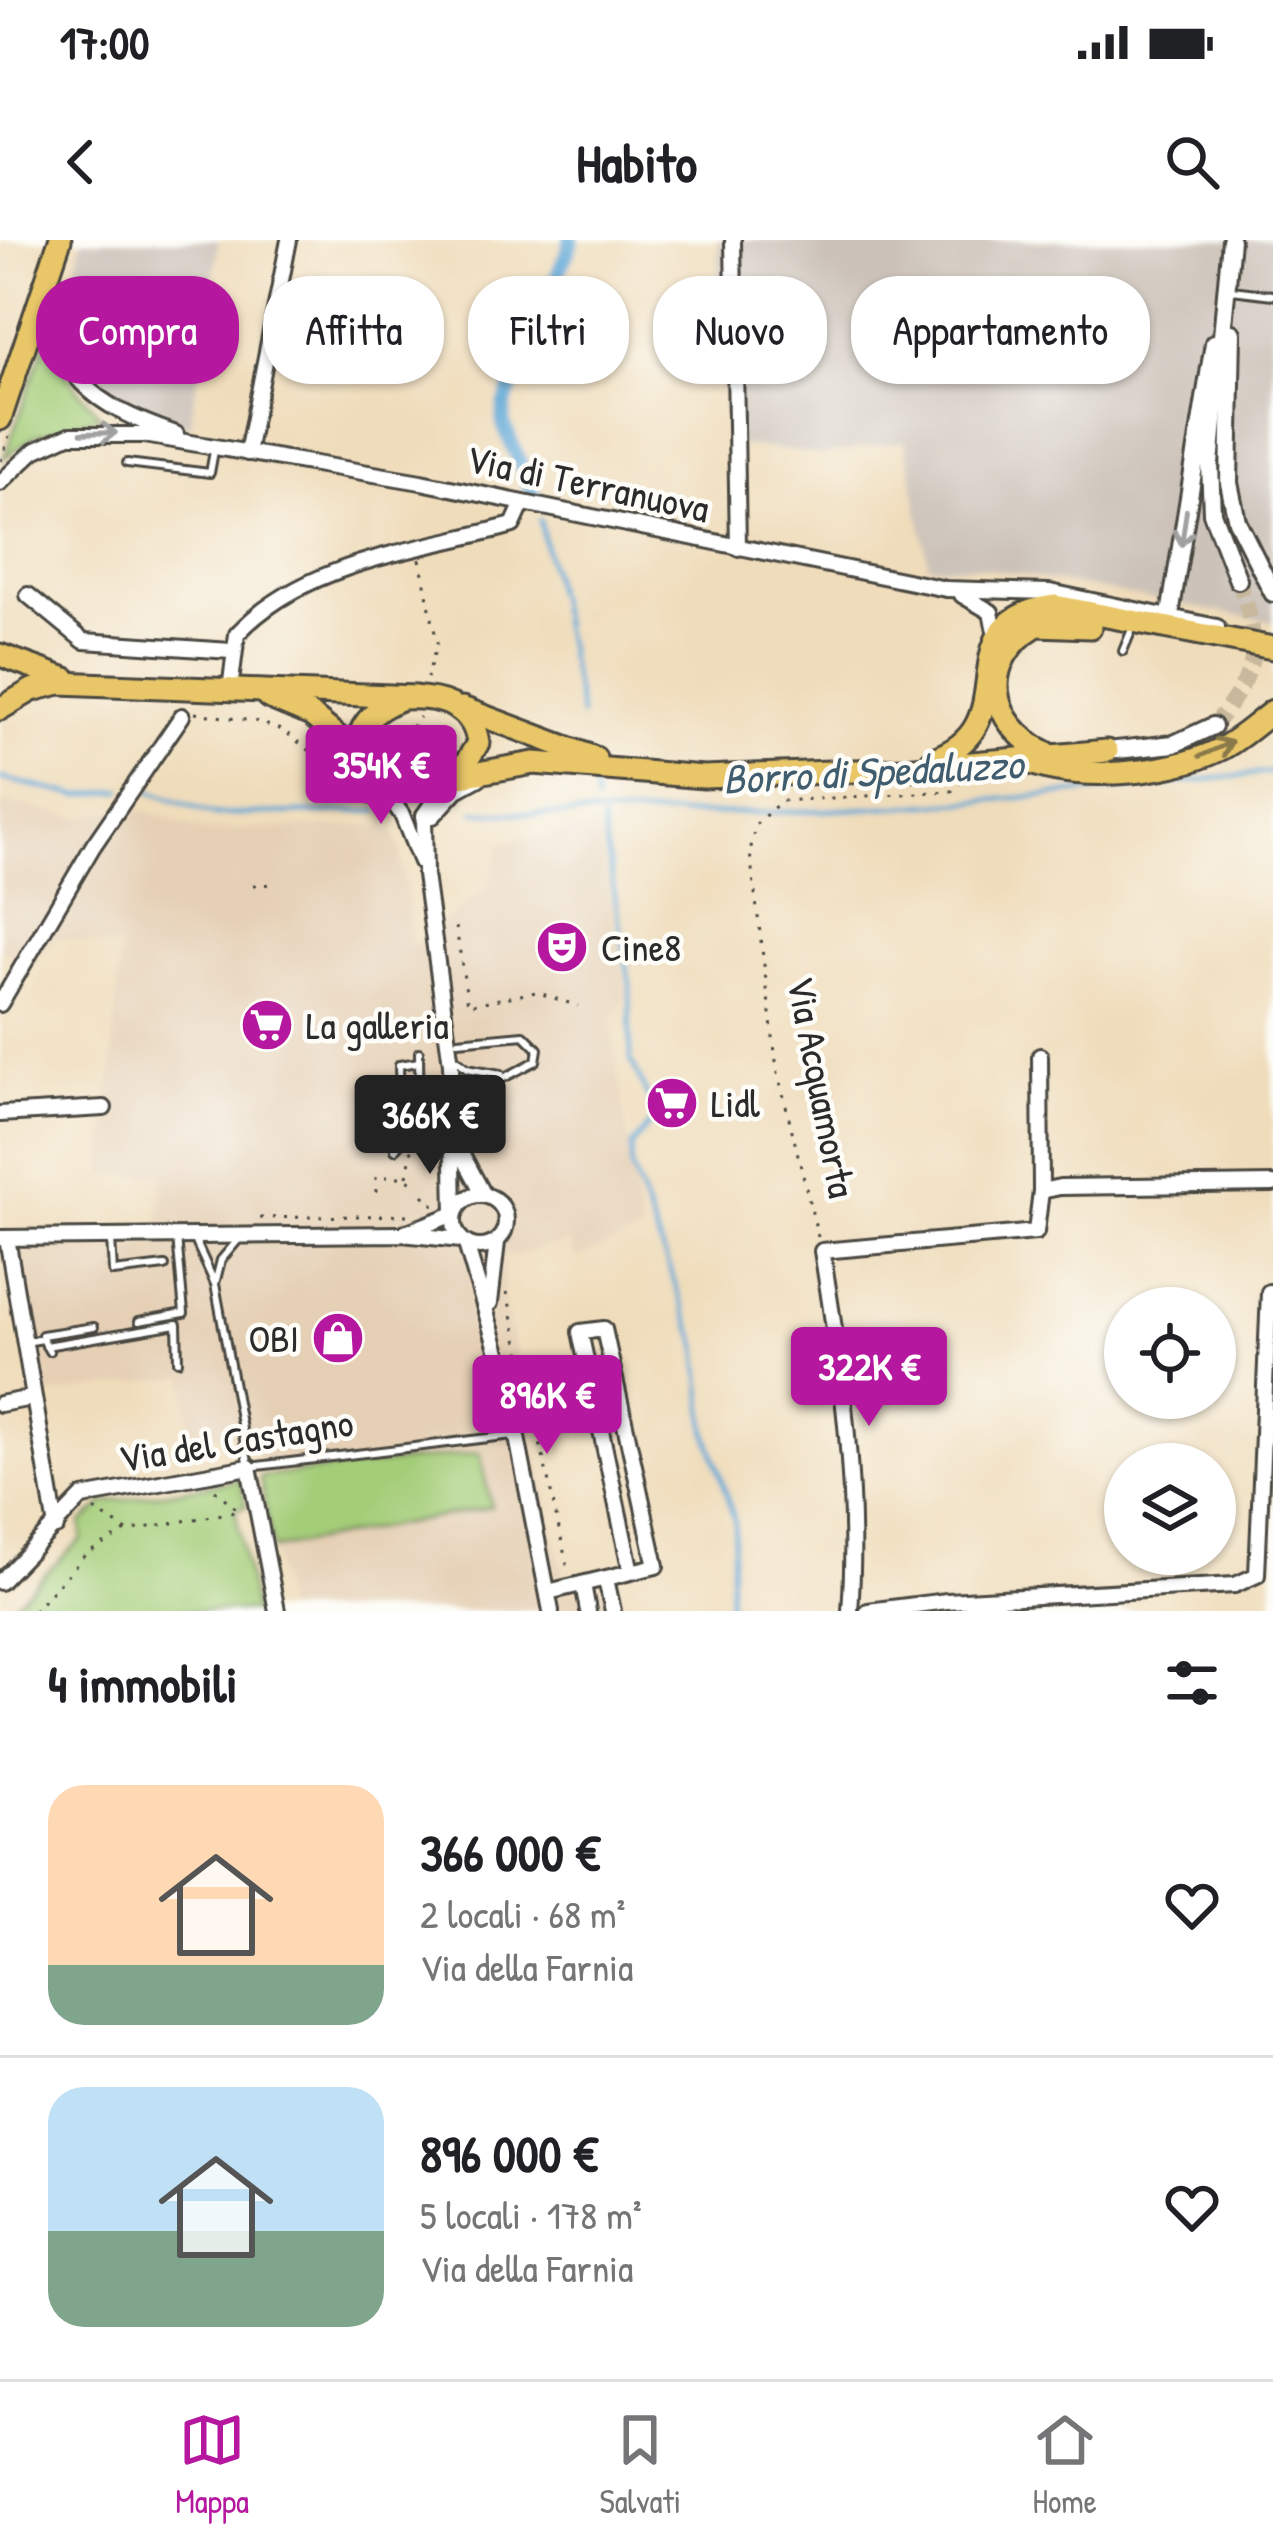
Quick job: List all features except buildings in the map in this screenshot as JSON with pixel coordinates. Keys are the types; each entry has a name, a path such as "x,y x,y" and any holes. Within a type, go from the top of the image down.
{"main road":[{"path":"2,406 60,240"},
{"path":"904,769 950,753 981,724 997,635 1028,609 1055,606 1129,636 1273,646"},
{"path":"1048,753 1020,740 1005,723 1000,682 1011,645 1037,625 1063,622 1273,660"},
{"path":"0,655 48,675 91,684"},
{"path":"0,709 32,690 60,683 421,698 453,705 598,759 666,776"},
{"path":"240,690 311,716 400,777 450,778 573,763 666,776 904,769 1048,753 1107,752"},
{"path":"367,756 360,732 370,717 396,700 421,698"},
{"path":"450,778 471,761 478,743 474,724 453,705"},
{"path":"1021,758 1043,769 1116,770 1179,763 1216,752 1273,711"}],"street":[{"path":"247,453 289,240"},
{"path":"733,240 738,548"},
{"path":"1231,240 1210,464 1212,513 1238,580"},
{"name":"Via di Terranuova","path":"50,270 56,346 76,380 104,402 214,447"},
{"path":"1228,290 1235,369 1228,483 1237,521 1273,593"},
{"path":"1170,616 1208,368 1228,290"},
{"name":"Via di Terranuova","path":"0,483 34,451 69,435 111,432 214,447 946,589 976,600 991,612 997,635"},
{"path":"240,690 231,651 237,634 258,612 293,588 331,573 513,525 521,505"},
{"name":"Via di Terranuova","path":"946,589 1050,592 1170,616 1273,646"},
{"path":"28,595 84,641 231,651"},
{"path":"0,1004 93,846 182,716"},
{"path":"1107,752 1174,744 1213,726"},
{"path":"367,756 402,815 425,875"},
{"path":"425,832 439,805 457,790 498,772"},
{"path":"450,778 424,814 425,875 454,1048 455,1133 447,1212 490,1315 551,1611"},
{"name":"Via Acquamorta","path":"822,1251 1028,1236 1040,1220 1040,1056"},
{"path":"0,1114 104,1108"},
{"path":"455,1133 484,1195 506,1215 497,1242 490,1315"},
{"path":"1041,1191 1060,1186 1273,1184"},
{"path":"402,1234 469,1197 484,1195"},
{"path":"56,1527 3,1238 402,1234 482,1248 497,1242"},
{"path":"822,1251 839,1354 851,1518 850,1611"},
{"path":"868,1611 947,1600 1235,1585 1257,1575 1269,1292"},
{"path":"548,1592 656,1566 604,1329 580,1332 631,1572"},
{"path":"0,1404 32,1398"},
{"path":"249,1467 277,1611"},
{"name":"Via del Castagno","path":"0,1582 82,1497 249,1467"},
{"path":"606,1579 613,1611"},
{"path":"577,1586 588,1611"}],"lane":[{"path":"1228,290 1273,295"},
{"path":"127,463 211,473 214,447"},
{"path":"455,1133 477,1092 536,1061 534,1040 524,1035 454,1048 467,1068 505,1075"},
{"path":"419,1052 420,1138"},
{"path":"395,1150 401,1142 399,1065 419,1062"},
{"path":"183,1234 207,1256 215,1284 249,1467"},
{"path":"140,1321 184,1313 183,1234"},
{"path":"215,1284 221,1260 243,1234"},
{"path":"111,1235 113,1272 165,1266"},
{"path":"23,1342 177,1324 178,1361"},
{"path":"45,1340 94,1327"},
{"name":"Via del Castagno","path":"249,1467 517,1434"}],"path":[{"path":"367,756 409,731 437,643 418,552"},
{"path":"182,716 228,717 284,731 328,765 347,794 367,799 386,815"},
{"name":"Via Acquamorta","path":"822,1251 777,1069 750,853 755,825 781,801 952,791 962,782 965,763"},
{"path":"253,885 277,884"},
{"path":"456,927 468,1005 536,992 578,1006"},
{"path":"405,1178 412,1149"},
{"path":"376,1192 376,1177 405,1178 414,1184"},
{"path":"423,1195 447,1212"},
{"path":"376,1204 376,1215"},
{"path":"260,1218 402,1215"},
{"path":"503,1272 577,1586"},
{"path":"34,1611 85,1555 127,1531 240,1511 192,1478"},
{"path":"82,1497 110,1525 127,1531"}],"shaded area":[{"path":"82,240 219,240 213,276 73,276"},
{"path":"718,240 1273,240 1273,622 974,566 929,566 905,441 822,455 726,443 724,384 827,384 827,276 719,276"},
{"path":"98,384 197,384 190,426 131,410"},
{"path":"0,801 80,818 134,807 204,831 379,825 393,832 400,849 413,947 488,886 502,843 597,826 626,995 611,1018 641,1232 575,1259 571,1242 504,1257 503,1294 568,1593 620,1582 625,1611 284,1611 273,1549 490,1507 480,1453 260,1477 251,1430 191,1439 185,1376 42,1396 19,1247 158,1246 163,1175 104,1175 120,948 55,937 32,962 0,949"}],"green space":[{"path":"36,369 36,384 74,384 100,416 35,436 4,458"},
{"path":"480,1453 491,1507 273,1549 260,1477"},
{"path":"240,1480 246,1506 235,1509 254,1611 6,1611 82,1539 81,1523 104,1503"}],"waterway":[{"path":"534,497 503,423 505,404 572,240"},
{"path":"540,520 581,716"},
{"name":"Borro di Spedaluzzo","path":"475,812 674,815 875,808 1273,772"},
{"name":"Borro di Spedaluzzo","path":"0,778 79,796 122,790"},
{"path":"593,785 596,802"},
{"name":"Borro di Spedaluzzo","path":"145,789 216,815 378,811"},
{"path":"602,822 630,984 631,1060 652,1106 652,1121 632,1146 631,1167 698,1345 706,1430 735,1522 728,1611"}],"tunnel":[{"path":"1213,726 1240,690 1252,658 1251,624 1238,580"}],"place":[{"name":"Cine8","path":"562,947"},
{"name":"La galleria","path":"267,1025"},
{"name":"Lidl","path":"672,1103"},
{"name":"OBI","path":"338,1338"}]}
